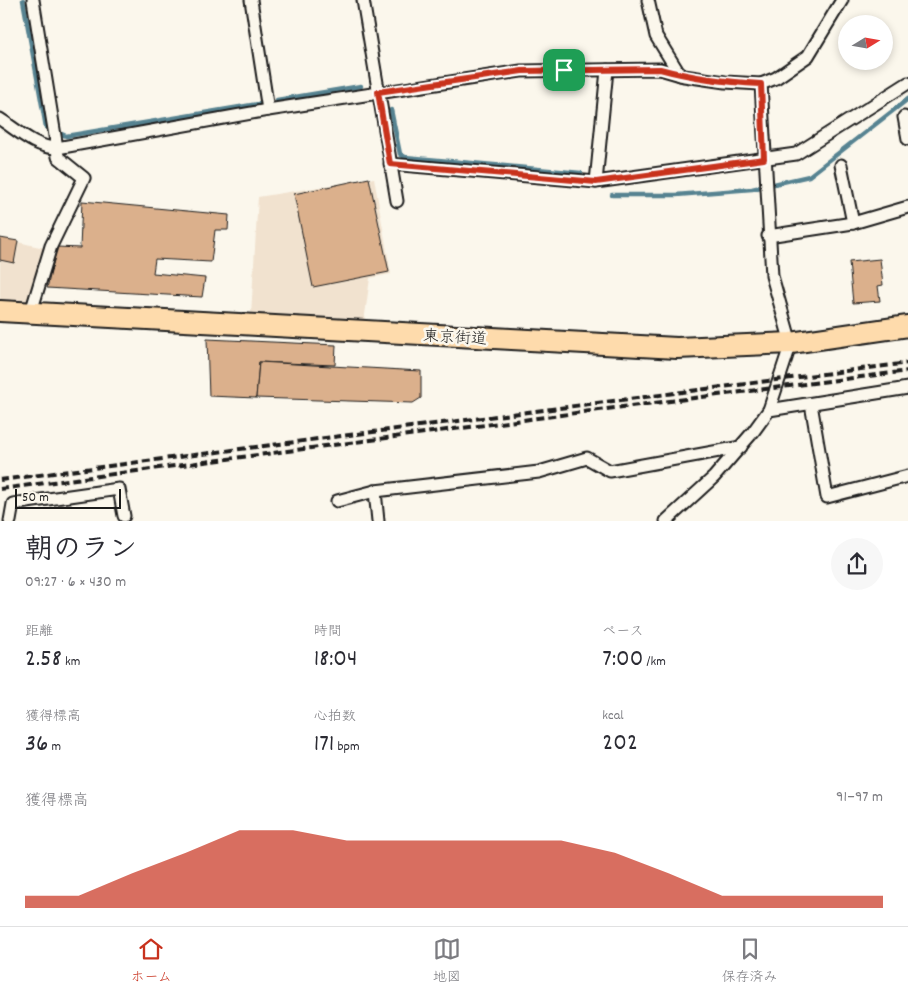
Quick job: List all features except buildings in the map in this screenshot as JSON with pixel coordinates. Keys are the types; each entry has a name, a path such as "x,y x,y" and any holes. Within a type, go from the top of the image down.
{"highway":[{"name":"東京街道","path":"0,311 657,347 734,347 791,343 908,326"}],"street":[{"path":"31,312 51,246 84,178 58,157 33,0"},
{"path":"251,0 268,110"},
{"path":"363,0 397,201"},
{"path":"648,0 656,36 680,75"},
{"path":"0,119 34,142 48,148 56,148 268,110 522,71 660,69 680,75 724,82 761,84 776,78 808,56 842,0"},
{"path":"596,182 607,70"},
{"path":"390,164 596,182 796,154 908,83"},
{"path":"666,521 714,477 741,447 768,410 791,343 772,276 768,236 761,84"},
{"path":"904,117 908,139"},
{"path":"841,165 853,224"},
{"path":"768,236 853,224 908,207"},
{"path":"768,410 908,388"},
{"path":"811,404 827,497 908,476"},
{"path":"337,501 375,491 539,472 587,458 610,471 741,447"},
{"path":"10,521 13,504 119,489 124,516"},
{"path":"375,491 378,521"}],"shaded area":[{"path":"374,178 391,274 370,278 364,322 251,315 258,197"},
{"path":"0,238 44,248 27,304 0,300"}],"waterway":[{"path":"23,0 46,127 66,136 264,103"},
{"path":"277,100 361,86"},
{"path":"612,195 676,195 752,189 809,176 908,99"},
{"path":"391,110 400,154 405,157 581,173"}],"railway":[{"path":"0,480 908,363"},
{"path":"0,489 908,371"}],"route":[{"path":"660,69 684,76 724,82 761,84 764,159 596,182 390,164 378,92 522,71 564,70 660,69"}]}
